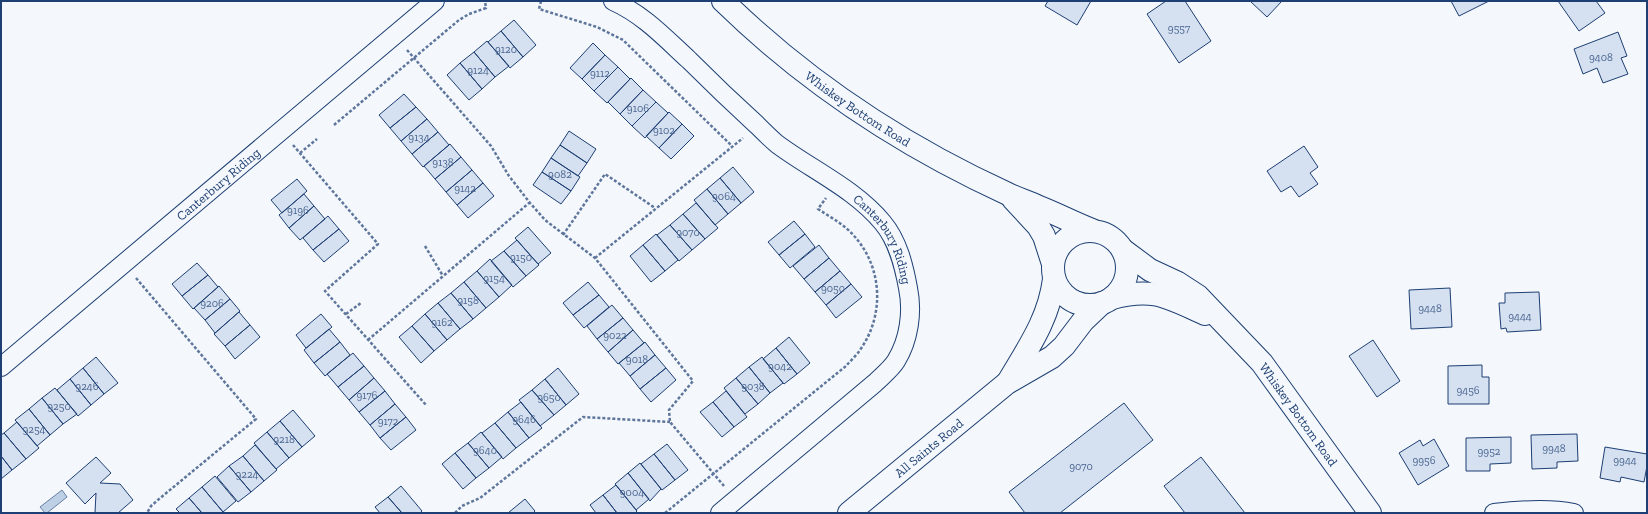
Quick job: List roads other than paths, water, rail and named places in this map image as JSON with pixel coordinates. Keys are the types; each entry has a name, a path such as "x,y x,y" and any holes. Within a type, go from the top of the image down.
{"street":[{"name":"Canterbury Riding","path":"1,367 435,1"},
{"name":"Canterbury Riding","path":"613,1 629,8 652,25 776,143 850,193 868,208 884,224 897,247 905,271 910,296 910,317 906,339 896,361 880,377 720,513"},
{"name":"Whiskey Bottom Road","path":"723,1 784,55 833,94 858,111 918,148 1009,195 1092,230"},
{"name":"Whiskey Bottom Road","path":"1009,195 1038,226 1044,236 1053,271"},
{"path":"1092,230 1106,234 1115,240 1123,250 1127,263 1126,276 1120,289 1107,300 1087,305 1073,301 1064,294 1053,271 1056,250 1065,240 1079,232 1092,230"},
{"name":"Whiskey Bottom Road","path":"1123,250 1150,270 1178,283 1198,296 1220,321 1262,363 1370,513"},
{"name":"All Saints Road","path":"1007,383 1041,326 1048,309 1053,271"},
{"name":"Whiskey Bottom Road","path":"1107,300 1142,292 1156,294 1170,298 1220,321"},
{"name":"All Saints Road","path":"849,513 1007,383 1052,357 1064,346 1083,321 1107,300"},
{"path":"1494,513 1516,511 1559,511 1574,513"}],"water":[{"path":"62,490 67,497 45,513 40,507"}]}
